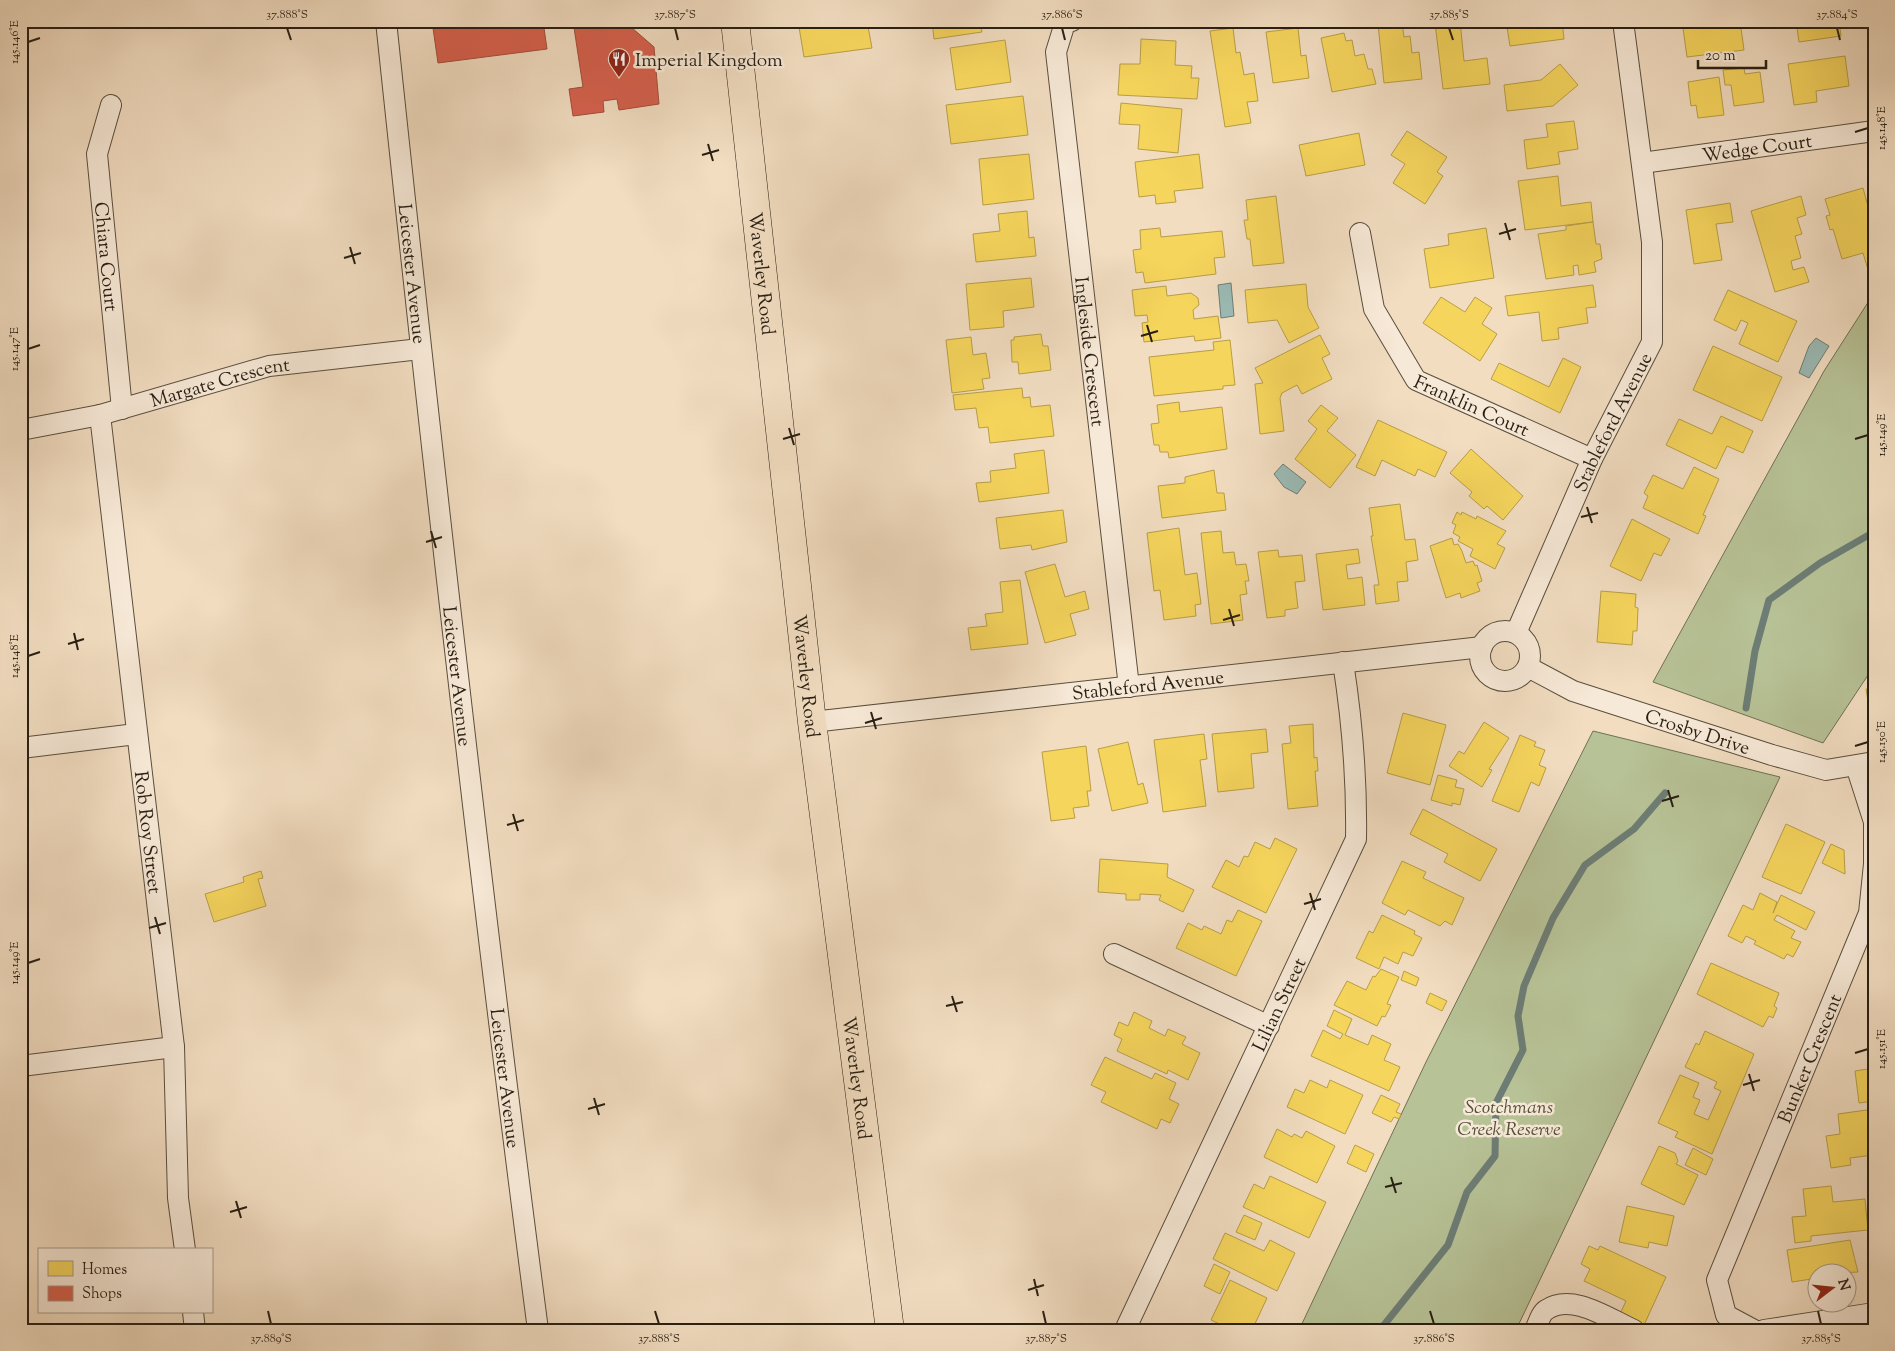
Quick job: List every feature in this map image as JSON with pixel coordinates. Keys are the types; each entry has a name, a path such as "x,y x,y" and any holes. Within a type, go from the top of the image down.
{"main road":[{"name":"Waverley Road","path":"735,21 812,722 890,1330"}],"street":[{"name":"Leicester Avenue","path":"386,21 420,349 508,1100 538,1330"},
{"name":"Ingleside Crescent","path":"1072,21 1065,23 1056,52 1129,687"},
{"name":"Stableford Avenue","path":"1516,633 1592,459 1652,342 1652,242 1623,21"},
{"name":"Chiara Court","path":"111,105 97,154 122,409"},
{"name":"Wedge Court","path":"1642,163 1874,131"},
{"name":"Franklin Court","path":"1360,233 1374,309 1416,380 1592,459"},
{"name":"Margate Crescent","path":"21,430 100,415 268,366 420,349"},
{"name":"Rob Roy Street","path":"100,415 174,1047 178,1198 185,1248"},
{"path":"1501,631 1516,633 1528,645 1530,653 1528,667 1516,679 1507,681 1493,678 1482,665 1482,647 1493,634 1501,631"},
{"name":"Stableford Avenue","path":"812,722 1482,647"},
{"name":"Lilian Street","path":"1125,1330 1356,838 1356,807 1349,703 1343,662"},
{"name":"Crosby Drive","path":"1528,667 1573,691 1772,755 1826,770 1865,764"},
{"path":"21,748 136,734"},
{"name":"Bunker Crescent","path":"1754,1330 1726,1315 1717,1280 1869,913 1874,864 1874,822 1865,764"},
{"path":"1114,954 1269,1026"},
{"path":"21,1066 174,1047"},
{"path":"1535,1330 1544,1310 1561,1303 1577,1305 1634,1330"},
{"path":"1764,1330 1874,1313"},
{"path":"193,1314 195,1330"}],"green space":[{"path":"1874,293 1874,666 1823,743 1653,682 1824,371"},
{"name":"Scotchmans Creek Reserve","path":"1593,731 1780,777 1516,1330 1299,1330 1426,1062"}],"water":[{"path":"1231,283 1234,316 1221,318 1218,285"},
{"path":"1816,338 1829,346 1809,378 1799,373 1809,346"},
{"path":"1283,464 1306,482 1297,494 1284,487 1274,474"}],"building: Homes":[{"path":"798,21 867,21 872,48 804,57"},
{"path":"932,21 980,21 982,32 934,39"},
{"path":"1460,21 1464,61 1487,58 1490,84 1443,89 1435,23"},
{"path":"1506,21 1562,21 1564,39 1510,46"},
{"path":"1682,21 1740,21 1744,50 1687,57"},
{"path":"1796,21 1839,21 1841,36 1799,42"},
{"path":"1402,22 1404,37 1410,36 1412,53 1419,52 1422,79 1384,83 1378,24"},
{"path":"1233,28 1236,53 1240,52 1244,75 1254,73 1258,101 1247,102 1251,123 1225,127 1210,31"},
{"path":"1298,28 1301,56 1306,55 1309,78 1273,83 1266,32"},
{"path":"1344,33 1346,41 1352,40 1355,56 1364,54 1368,69 1372,69 1376,84 1332,92 1321,38"},
{"path":"1141,39 1176,41 1175,65 1192,66 1191,78 1199,78 1197,99 1118,95 1120,64 1140,64"},
{"path":"1005,40 1011,82 956,90 950,48"},
{"path":"1845,56 1849,86 1816,91 1817,102 1794,105 1788,64"},
{"path":"1560,64 1578,85 1553,106 1507,111 1504,85 1541,80"},
{"path":"1744,68 1745,74 1760,72 1764,102 1734,106 1731,85 1725,85 1723,70"},
{"path":"1719,77 1724,115 1698,118 1696,105 1691,106 1688,82"},
{"path":"1023,96 1028,135 951,144 946,105"},
{"path":"1121,103 1182,109 1178,153 1138,149 1140,125 1119,124"},
{"path":"1574,121 1578,149 1558,152 1560,164 1527,169 1524,140 1548,137 1546,124"},
{"path":"1407,131 1447,157 1437,172 1443,176 1425,204 1393,183 1405,164 1391,155"},
{"path":"1359,133 1365,165 1306,176 1299,145"},
{"path":"1029,154 1034,199 983,205 979,159"},
{"path":"1199,154 1203,188 1174,191 1176,202 1156,204 1155,195 1139,197 1135,162"},
{"path":"1558,176 1561,206 1591,202 1593,222 1525,230 1518,181"},
{"path":"1863,188 1874,228 1874,272 1869,273 1863,253 1842,259 1833,229 1830,230 1826,216 1830,215 1825,199"},
{"path":"1276,196 1284,263 1253,266 1250,239 1247,239 1244,220 1248,220 1246,200"},
{"path":"1801,196 1806,215 1797,218 1802,234 1795,236 1801,258 1791,261 1793,270 1804,267 1809,282 1775,292 1751,211"},
{"path":"1730,203 1733,222 1716,224 1722,260 1694,264 1686,210"},
{"path":"1027,211 1029,238 1034,237 1036,256 976,262 973,234 1000,231 998,214"},
{"path":"1593,222 1596,244 1600,244 1602,259 1594,262 1596,272 1579,275 1578,265 1573,266 1574,275 1546,279 1538,234 1566,230 1566,226"},
{"path":"1160,228 1161,237 1222,231 1225,257 1214,258 1216,274 1145,283 1143,272 1136,273 1133,250 1141,249 1140,230"},
{"path":"1486,228 1494,278 1430,288 1424,249 1449,245 1448,234"},
{"path":"1031,278 1034,307 1003,311 1004,327 970,330 966,284"},
{"path":"1306,284 1308,307 1319,328 1289,343 1277,320 1248,323 1245,290"},
{"path":"1593,285 1596,307 1586,308 1588,323 1558,328 1559,339 1542,341 1539,312 1508,316 1505,296"},
{"path":"1166,286 1167,296 1191,293 1198,298 1199,305 1193,310 1194,319 1218,316 1221,338 1195,341 1194,336 1144,342 1142,323 1148,322 1147,315 1135,316 1132,290"},
{"path":"1728,290 1797,321 1778,362 1739,344 1748,323 1741,320 1736,331 1714,320"},
{"path":"1441,297 1465,312 1475,297 1492,308 1482,324 1497,334 1480,361 1423,323"},
{"path":"1041,334 1043,346 1048,346 1051,370 1019,374 1018,362 1012,362 1011,340 1014,340 1014,337"},
{"path":"1320,335 1330,354 1322,358 1332,379 1302,394 1297,385 1282,393 1280,398 1284,431 1260,434 1255,384 1263,383 1255,368"},
{"path":"971,337 973,355 986,353 990,378 982,379 984,389 952,393 946,340"},
{"path":"1230,340 1235,385 1223,386 1223,389 1154,396 1149,357 1214,350 1213,342"},
{"path":"1713,346 1782,377 1762,421 1693,390"},
{"path":"1563,358 1581,367 1560,413 1491,379 1499,363 1549,387"},
{"path":"1022,388 1023,398 1030,397 1031,407 1050,405 1054,436 990,443 988,427 979,428 976,408 955,410 953,395"},
{"path":"1179,402 1180,412 1222,407 1227,449 1169,458 1168,452 1160,452 1159,445 1154,445 1151,424 1159,423 1157,405"},
{"path":"1321,405 1338,418 1327,431 1356,455 1330,488 1295,459 1317,429 1308,421"},
{"path":"1721,416 1753,431 1743,453 1727,446 1716,469 1666,445 1679,419 1712,434"},
{"path":"1378,420 1447,452 1435,477 1418,469 1415,476 1382,460 1375,476 1356,467"},
{"path":"1471,449 1523,496 1503,520 1487,506 1484,509 1469,496 1472,492 1450,473"},
{"path":"1044,450 1049,493 979,502 976,483 991,482 990,471 1016,468 1014,454"},
{"path":"1694,467 1719,479 1703,515 1706,516 1698,534 1643,508 1648,496 1644,493 1653,475 1683,489"},
{"path":"1214,470 1217,493 1224,493 1226,510 1162,518 1158,486 1185,483 1185,477"},
{"path":"1400,504 1405,540 1415,539 1418,560 1406,562 1408,581 1397,582 1399,601 1376,604 1374,585 1379,585 1371,536 1373,536 1369,508"},
{"path":"1063,510 1067,542 1032,550 1031,545 1000,549 996,518"},
{"path":"1457,512 1461,515 1462,512 1476,519 1477,516 1506,531 1497,544 1505,548 1495,569 1470,556 1473,549 1458,541 1460,537 1453,533 1456,525 1452,523"},
{"path":"1632,519 1670,539 1661,556 1654,553 1641,581 1610,566"},
{"path":"1179,528 1185,575 1197,573 1201,604 1195,605 1196,616 1164,620 1160,590 1154,591 1147,533"},
{"path":"1221,531 1223,553 1234,552 1236,565 1246,564 1249,581 1245,581 1247,594 1240,595 1243,620 1211,624 1201,533"},
{"path":"1452,538 1454,545 1458,544 1462,551 1466,563 1473,561 1475,566 1477,565 1482,581 1477,583 1480,591 1461,598 1460,593 1446,598 1430,546"},
{"path":"1358,549 1360,563 1346,565 1348,579 1362,577 1365,605 1323,610 1316,554"},
{"path":"1278,550 1279,557 1302,555 1305,581 1295,582 1298,608 1285,610 1285,616 1267,618 1258,552"},
{"path":"1055,564 1065,597 1085,591 1089,609 1070,614 1076,635 1045,643 1025,572"},
{"path":"1020,580 1028,644 971,650 968,628 987,626 985,614 1003,612 1000,582"},
{"path":"1601,591 1636,594 1635,607 1638,608 1637,631 1633,631 1632,645 1597,642"},
{"path":"1874,688 1874,713 1870,713 1866,689"},
{"path":"1403,713 1446,725 1430,785 1387,773"},
{"path":"1484,722 1509,738 1489,769 1492,770 1482,787 1449,766 1459,751 1464,754"},
{"path":"1313,724 1314,758 1317,757 1318,771 1315,771 1318,806 1288,809 1282,744 1291,743 1289,726"},
{"path":"1266,729 1268,752 1251,754 1254,788 1218,792 1212,734"},
{"path":"1204,734 1207,759 1200,760 1206,806 1163,812 1154,740"},
{"path":"1520,735 1536,742 1534,746 1545,750 1539,765 1546,768 1539,786 1531,782 1519,812 1492,801"},
{"path":"1128,742 1138,785 1143,783 1148,803 1112,811 1098,749"},
{"path":"1086,746 1091,791 1087,791 1089,806 1073,808 1075,818 1051,821 1042,752"},
{"path":"1438,775 1457,780 1455,787 1464,789 1460,805 1452,803 1452,806 1431,800"},
{"path":"1423,809 1497,849 1480,881 1444,862 1448,854 1410,834"},
{"path":"1786,824 1825,842 1801,894 1762,877"},
{"path":"1275,838 1297,849 1266,913 1212,887 1226,860 1239,867 1244,856 1248,857 1255,842 1270,849"},
{"path":"1831,844 1844,850 1845,874 1822,863"},
{"path":"1100,859 1168,864 1167,877 1194,890 1183,912 1159,900 1161,895 1140,894 1140,900 1126,900 1126,894 1098,892"},
{"path":"1402,861 1426,872 1423,878 1464,898 1452,925 1445,921 1440,926 1408,910 1405,915 1382,903"},
{"path":"261,871 263,878 258,879 266,906 214,922 205,894 244,882 243,877"},
{"path":"1760,893 1777,902 1773,913 1781,895 1815,912 1806,930 1777,915 1774,920 1795,931 1791,938 1801,942 1793,957 1787,954 1784,959 1754,944 1756,941 1746,936 1742,943 1728,936 1743,905 1753,910"},
{"path":"1238,910 1262,921 1236,976 1176,948 1188,923 1202,930 1204,926 1221,934 1227,920 1232,922"},
{"path":"1382,915 1415,931 1414,934 1422,938 1413,956 1403,952 1398,964 1384,957 1379,969 1356,958 1369,931 1373,933"},
{"path":"1711,963 1779,993 1774,1006 1777,1008 1773,1018 1769,1016 1763,1027 1697,994"},
{"path":"1381,969 1399,977 1387,1004 1391,1005 1385,1017 1382,1016 1377,1026 1334,1005 1347,981 1366,990 1373,976 1375,977"},
{"path":"1404,971 1419,978 1416,986 1401,980"},
{"path":"1430,993 1447,1001 1442,1011 1426,1003"},
{"path":"1334,1010 1352,1019 1345,1035 1368,1045 1372,1035 1391,1044 1384,1060 1400,1067 1389,1091 1311,1056 1323,1030 1340,1039 1343,1034 1327,1026"},
{"path":"1134,1012 1152,1021 1149,1028 1165,1036 1168,1029 1186,1037 1182,1044 1200,1053 1188,1080 1168,1070 1167,1074 1117,1051 1122,1039 1114,1035 1119,1022 1128,1026"},
{"path":"1705,1031 1754,1054 1712,1154 1675,1137 1678,1132 1658,1123 1680,1075 1699,1083 1693,1097 1700,1100 1694,1114 1708,1120 1721,1091 1714,1088 1717,1082 1685,1067 1696,1043 1699,1045"},
{"path":"1105,1057 1152,1079 1155,1073 1176,1083 1169,1099 1179,1104 1170,1123 1161,1119 1157,1129 1101,1102 1106,1092 1091,1085"},
{"path":"1874,1068 1874,1101 1859,1103 1855,1071"},
{"path":"1310,1080 1327,1088 1330,1080 1363,1095 1345,1134 1287,1107 1295,1089 1304,1093"},
{"path":"1381,1095 1400,1104 1396,1112 1401,1114 1399,1119 1394,1117 1391,1122 1372,1113"},
{"path":"1874,1109 1874,1137 1870,1137 1873,1155 1850,1158 1851,1165 1831,1168 1826,1136 1840,1134 1838,1114"},
{"path":"1277,1129 1292,1137 1294,1134 1302,1138 1306,1131 1335,1146 1317,1183 1264,1157"},
{"path":"1355,1145 1374,1154 1366,1172 1347,1163"},
{"path":"1659,1146 1675,1153 1678,1161 1676,1164 1698,1175 1684,1205 1641,1184"},
{"path":"1693,1148 1713,1159 1706,1175 1685,1165"},
{"path":"1270,1176 1326,1202 1309,1238 1243,1207 1254,1184 1264,1189"},
{"path":"1831,1186 1833,1202 1865,1199 1868,1230 1811,1236 1811,1241 1795,1243 1792,1217 1806,1216 1803,1189"},
{"path":"1627,1206 1674,1216 1667,1246 1649,1242 1648,1248 1619,1242"},
{"path":"1244,1215 1262,1223 1255,1240 1236,1232"},
{"path":"1225,1233 1264,1251 1270,1240 1295,1253 1277,1291 1213,1259"},
{"path":"1850,1240 1856,1264 1808,1264 1808,1280 1792,1282 1787,1250"},
{"path":"1589,1246 1598,1250 1600,1246 1666,1277 1644,1325 1620,1314 1626,1301 1584,1281 1590,1269 1581,1264"},
{"path":"1214,1264 1230,1272 1220,1294 1204,1286"},
{"path":"1230,1280 1267,1298 1252,1330 1232,1330 1211,1320"}],"building: Shops":[{"path":"432,21 543,21 547,49 438,63"},
{"name":"Imperial Kingdom","path":"573,21 624,21 654,47 659,104 619,110 617,99 603,101 604,112 573,116 569,89 583,87"}],"waterway":[{"path":"1746,708 1755,651 1769,600 1820,563 1874,532"},
{"path":"1380,1330 1448,1245 1467,1192 1495,1156 1496,1103 1523,1050 1518,1016 1524,986 1553,918 1585,865 1634,829 1665,793"}],"place":[{"name":"Imperial Kingdom","path":"619,78"}]}
